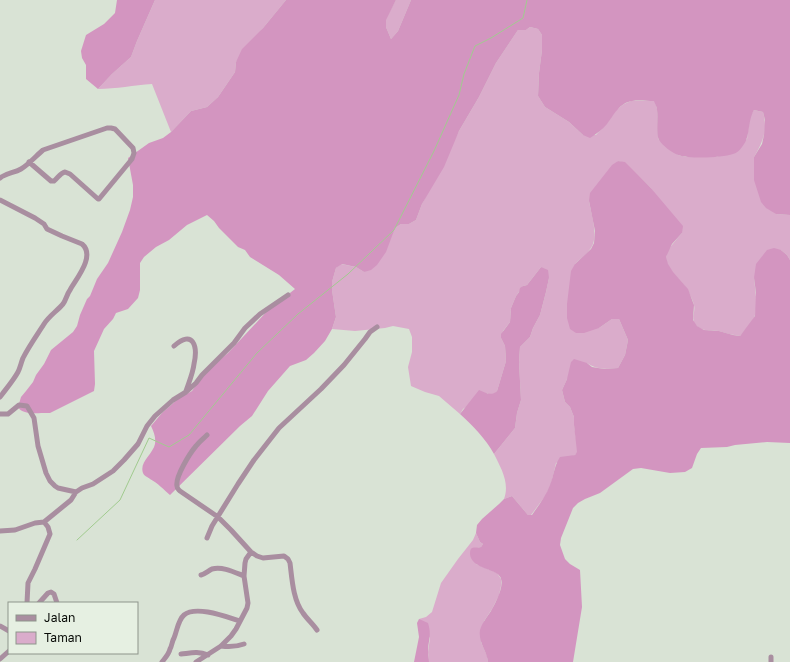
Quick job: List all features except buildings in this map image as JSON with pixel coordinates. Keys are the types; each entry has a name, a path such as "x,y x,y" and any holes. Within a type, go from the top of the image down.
{"street":[{"path":"0,178 20,170 42,150 107,128 115,129 133,148 134,153 132,159 99,199 70,174 65,172 60,174 56,180 51,181 29,162"},
{"path":"0,200 40,221 47,229 82,244 87,257 82,270 63,303 45,323 22,360 17,374 0,397"},
{"path":"0,531 15,530 35,523 44,522 71,500 76,492 93,484 112,471 138,444 147,426 155,416 186,392 226,351 245,328 260,314 288,295"},
{"path":"207,538 212,526 254,460 279,428 321,389 344,365 370,332 377,327"},
{"path":"174,346 178,343 191,339 195,348 194,363 186,392"},
{"path":"0,414 8,414 19,405 27,406 34,418 38,446 50,481 58,488 76,492"},
{"path":"207,435 195,447 178,476 176,484 177,488 218,517 232,530 251,552 257,556 264,558 284,556 288,559 290,563 294,593 298,605 302,613 311,621 317,630"},
{"path":"26,602 28,583 50,534 48,527 44,522"},
{"path":"196,662 221,646 231,636 247,608 248,603 244,576 244,563 251,552"},
{"path":"201,576 213,569 218,568 244,576"},
{"path":"40,602 48,593 51,592 54,594 57,602"},
{"path":"162,662 170,651 178,624 182,617 187,613 204,612 220,614 240,621"},
{"path":"221,646 231,647 244,644"},
{"path":"0,659 8,652"},
{"path":"181,654 201,652 208,655"}],"green space":[{"path":"155,0 286,0 236,62 235,72 218,97 207,107 191,111 171,132 152,84 98,89 131,57"},
{"path":"396,0 411,0 398,31 391,39 385,20"},
{"path":"530,27 538,29 542,35 538,96 545,107 569,122 583,135 596,135 616,110 624,104 631,101 655,101 657,109 658,139 678,155 686,157 717,157 747,139 750,116 754,110 763,112 765,125 764,136 754,157 776,214 790,215 790,260 781,250 754,278 756,311 751,323 740,336 719,331 701,329 695,325 693,320 694,305 691,296 686,287 669,268 666,258 670,248 682,233 650,187 625,163 618,161 589,201 593,218 593,243 588,252 575,264 599,328 612,319 619,319 628,340 625,355 618,368 598,368 587,363 567,379 562,390 565,402 570,407 574,417 578,452 575,455 556,463 551,484 546,495 531,515 528,515 512,496 504,499 506,487 504,476 494,454 515,428 521,400 519,362 520,347 530,337 540,315 549,278 541,267 527,285 523,286 516,296 511,308 510,322 503,331 501,338 505,346 506,361 497,391 490,395 487,393 463,409 460,414 439,396 411,386 408,367 412,352 412,337 409,329 393,326 355,331 332,329 336,317 332,282 336,268 341,264 356,267 364,272 395,228 401,224 409,224 416,220 422,204 459,131 479,97 496,63 518,30 526,30"},
{"path":"476,533 480,542 483,544 481,547 477,548 476,564 497,573 501,579 499,595 484,621 481,642 488,662 429,662 428,652 430,638 419,619 426,617 432,612 441,583 473,540"}],"shaded area":[{"path":"117,0 155,0 131,57 98,89 86,79 86,65 82,58 81,51 86,35 104,24 115,13"},
{"path":"286,0 396,0 386,20 386,27 391,39 398,31 411,0 790,0 790,215 776,214 766,208 761,202 754,180 754,157 762,144 764,135 765,120 763,112 754,110 750,119 745,143 734,154 728,155 706,158 683,156 675,154 667,149 658,138 657,109 654,101 627,102 617,110 599,132 590,138 583,135 569,122 545,107 538,96 542,35 538,29 530,27 526,30 518,30 496,63 479,97 459,131 444,167 422,204 416,220 409,224 401,224 395,228 386,252 377,265 371,270 364,272 356,267 342,264 336,268 332,282 332,290 336,317 332,329 325,341 306,360 290,366 268,391 252,416 170,495 143,473 143,465 155,444 151,426 162,413 179,398 192,391 205,372 228,353 270,308 295,289 279,275 250,257 245,250 238,247 207,215 187,225 169,240 156,247 144,257 140,263 140,290 138,298 128,309 116,313 104,329 94,351 94,391 50,413 26,412 20,410 18,407 21,397 33,382 51,350 73,332 77,326 87,299 90,296 97,279 108,263 122,232 133,197 133,185 128,158 149,143 163,138 171,132 191,111 207,107 218,97 235,72 236,62 242,49 263,28"},
{"path":"618,161 625,162 650,187 683,226 682,233 672,244 666,257 673,272 688,289 694,305 693,320 697,326 704,330 719,331 740,336 755,316 756,293 754,278 756,264 767,250 774,248 781,250 787,255 790,260 790,443 767,442 727,447 701,448 692,468 685,472 670,473 641,468 633,469 600,493 578,503 573,508 561,538 560,545 565,559 580,570 582,607 573,662 488,662 480,639 480,630 483,622 497,600 502,582 498,574 476,564 471,558 471,548 481,547 483,544 480,542 476,533 477,525 504,499 512,496 528,515 532,515 548,489 556,464 560,457 575,455 577,452 574,417 570,407 565,402 562,390 567,379 571,362 574,359 587,363 592,367 604,369 618,368 625,355 628,340 619,319 612,319 599,328 584,333 576,333 570,329 567,318 571,271 575,264 591,249 594,243 595,231 589,201 590,193 612,165"},
{"path":"541,267 548,270 549,278 540,315 530,337 520,347 519,362 521,400 515,428 494,454 483,438 460,414 479,390 490,394 497,391 506,361 505,346 501,338 501,334 510,322 511,308 520,288 527,285"},
{"path":"419,619 428,623 429,627 429,662 414,662 419,637 417,623"}],"waterway":[{"path":"77,540 120,500 149,438 169,447 189,435 257,353 298,314 348,274 394,230 434,151 459,95 464,74 475,46 523,18 527,0"}]}
